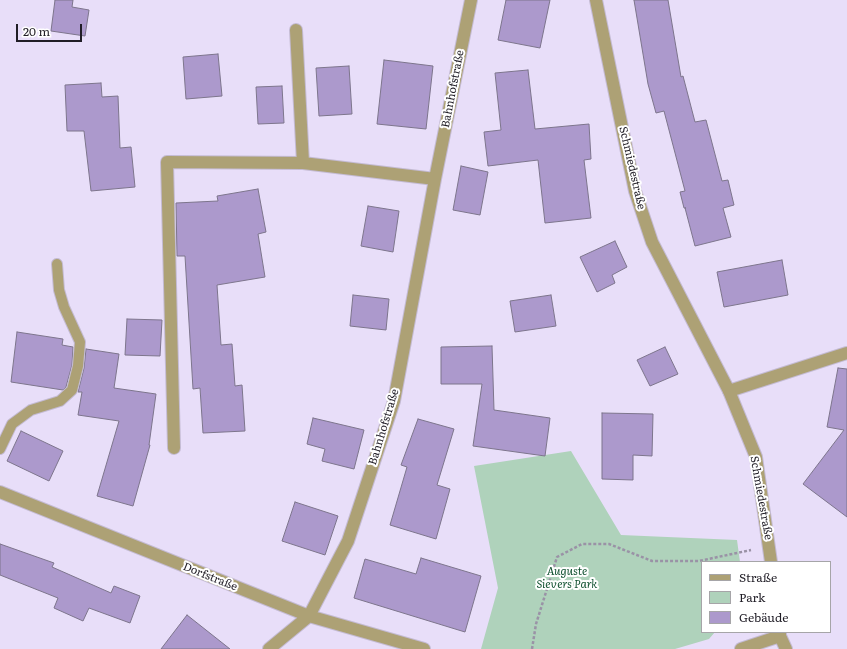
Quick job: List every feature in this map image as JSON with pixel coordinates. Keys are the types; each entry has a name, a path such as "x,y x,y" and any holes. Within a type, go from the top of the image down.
{"street":[{"name":"Bahnhofstraße","path":"309,616 348,541 394,401 435,179 471,0"},
{"name":"Schmiedestraße","path":"596,0 635,191 652,242 729,391 756,457 770,546 771,561"},
{"path":"296,30 303,163"},
{"path":"174,448 167,162 303,163 435,179"},
{"path":"729,391 847,353"},
{"name":"Dorfstraße","path":"0,492 309,616 424,649"},
{"path":"269,649 309,616"},
{"path":"741,649 780,634 786,649"}],"lane":[{"path":"0,449 12,424 31,410 60,401 72,390 78,366 80,342 64,308 57,264"}],"path":[{"path":"532,649 536,624 557,557 582,544 609,544 652,561 699,561 770,546"}],"green space":[{"name":"Auguste Sievers Park","path":"571,451 621,535 737,540 740,561 701,561 701,633 714,633 709,639 675,649 481,649 498,588 474,466"}],"building":[{"path":"55,0 73,0 72,7 89,10 85,36 51,31"},
{"path":"506,0 550,0 540,48 498,40"},
{"path":"634,0 668,0 681,77 683,76 695,122 706,120 722,181 728,180 734,205 723,208 731,237 695,246 680,192 685,191 664,111 656,113 648,84"},
{"path":"218,54 222,96 186,99 183,57"},
{"path":"384,60 433,66 426,129 377,124"},
{"path":"349,66 352,114 319,116 316,68"},
{"path":"528,70 535,129 589,124 591,159 584,160 591,218 545,223 538,160 488,166 484,132 501,130 495,73"},
{"path":"101,83 102,97 118,96 120,148 131,147 135,187 91,191 84,131 67,131 65,85"},
{"path":"282,86 284,123 258,124 256,87"},
{"path":"461,166 488,172 480,215 453,210"},
{"path":"258,189 266,232 258,234 265,277 217,285 221,345 232,344 235,386 242,385 245,431 203,433 200,388 193,389 185,256 177,256 176,203 218,201 217,196"},
{"path":"368,206 399,211 393,252 361,246"},
{"path":"615,241 627,267 612,275 615,283 597,292 580,257"},
{"path":"782,260 788,295 724,307 717,272"},
{"path":"353,295 389,299 386,330 350,326"},
{"path":"551,295 556,326 515,332 510,301"},
{"path":"127,319 162,320 160,356 125,355"},
{"path":"17,332 63,339 62,345 73,347 72,365 66,387 63,390 11,382"},
{"path":"492,346 494,410 550,418 545,456 473,446 482,384 441,384 441,347"},
{"path":"665,347 678,374 650,386 637,360"},
{"path":"86,349 119,354 114,388 156,394 150,445 133,506 97,496 119,421 78,415 82,392 78,392 84,368"},
{"path":"838,368 847,369 847,517 803,484 844,430 827,427"},
{"path":"602,413 653,414 652,456 633,455 633,480 602,479"},
{"path":"313,418 364,430 354,469 322,461 325,449 307,444"},
{"path":"418,419 454,429 437,485 450,489 436,539 390,525 407,467 401,465"},
{"path":"21,431 63,451 49,481 7,461"},
{"path":"295,502 338,516 325,555 282,541"},
{"path":"0,544 54,563 52,567 111,593 114,586 140,596 130,623 89,608 83,621 54,608 58,598 0,575"},
{"path":"421,558 481,576 465,632 354,598 365,559 416,574"},
{"path":"187,615 230,649 161,649"}]}
